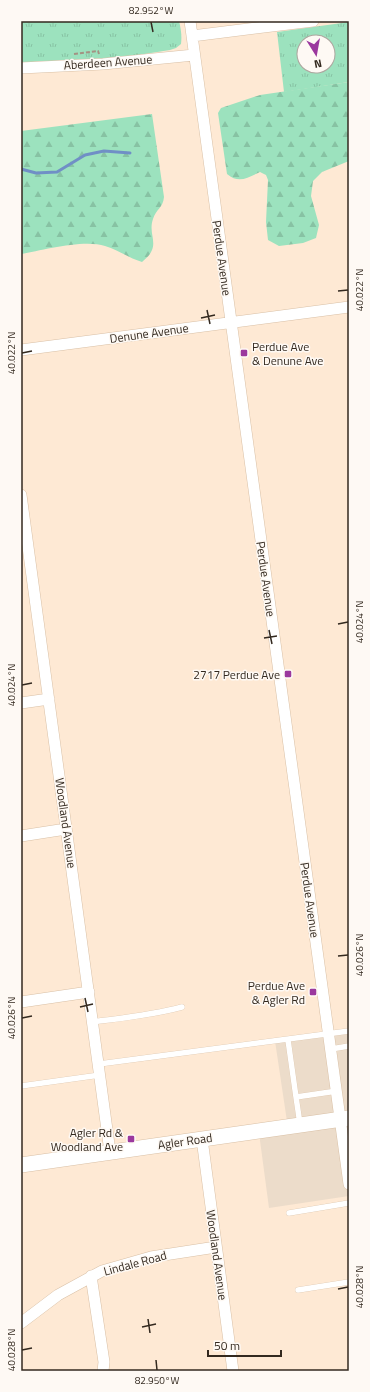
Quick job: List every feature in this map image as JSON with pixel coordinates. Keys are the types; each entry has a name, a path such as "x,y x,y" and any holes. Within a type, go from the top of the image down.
{"main road":[{"name":"Agler Road","path":"21,1164 345,1118"}],"street":[{"name":"Perdue Avenue","path":"190,21 336,1091 345,1118 349,1184"},
{"path":"192,36 266,24 313,21"},
{"name":"Aberdeen Avenue","path":"21,68 104,64 194,55"},
{"name":"Denune Avenue","path":"21,350 349,307"},
{"name":"Woodland Avenue","path":"21,495 110,1152"},
{"path":"21,703 49,699"},
{"path":"21,836 66,829"},
{"path":"21,1002 89,992"},
{"name":"Woodland Avenue","path":"202,1139 233,1371"},
{"name":"Lindale Road","path":"21,1323 58,1295 102,1271 150,1257 216,1247"},
{"path":"91,1276 104,1362 102,1371"}],"lane":[{"path":"93,1022 142,1016 182,1007"},
{"path":"21,1086 99,1070 288,1040 349,1032"},
{"path":"288,1040 300,1124"},
{"path":"331,1049 349,1046"},
{"path":"296,1097 336,1091"},
{"path":"289,1213 349,1203"},
{"path":"298,1290 349,1282"}],"shaded area":[{"path":"349,1031 349,1196 269,1208 259,1133 288,1128 275,1041"}],"green space":[{"path":"21,21 179,21 181,44 170,50 113,59 21,66"},
{"path":"349,22 349,82 284,92 277,32"},
{"path":"349,82 349,161 322,172 313,181 311,196 319,225 316,238 303,243 279,246 268,240 266,222 268,180 266,175 260,172 247,178 235,179 227,174 218,113 221,108 260,95"},
{"path":"152,114 164,197 162,204 153,219 153,246 152,251 148,256 142,262 105,246 96,244 75,244 21,254 21,131"}],"waterway":[{"path":"21,169 36,173 57,172 85,155 104,151 130,153"}],"place":[{"name":"Perdue Ave & Denune Ave","path":"244,353"},
{"name":"2717 Perdue Ave","path":"288,674"},
{"name":"Perdue Ave & Agler Rd","path":"313,992"},
{"name":"Agler Rd & Woodland Ave","path":"131,1139"}]}
